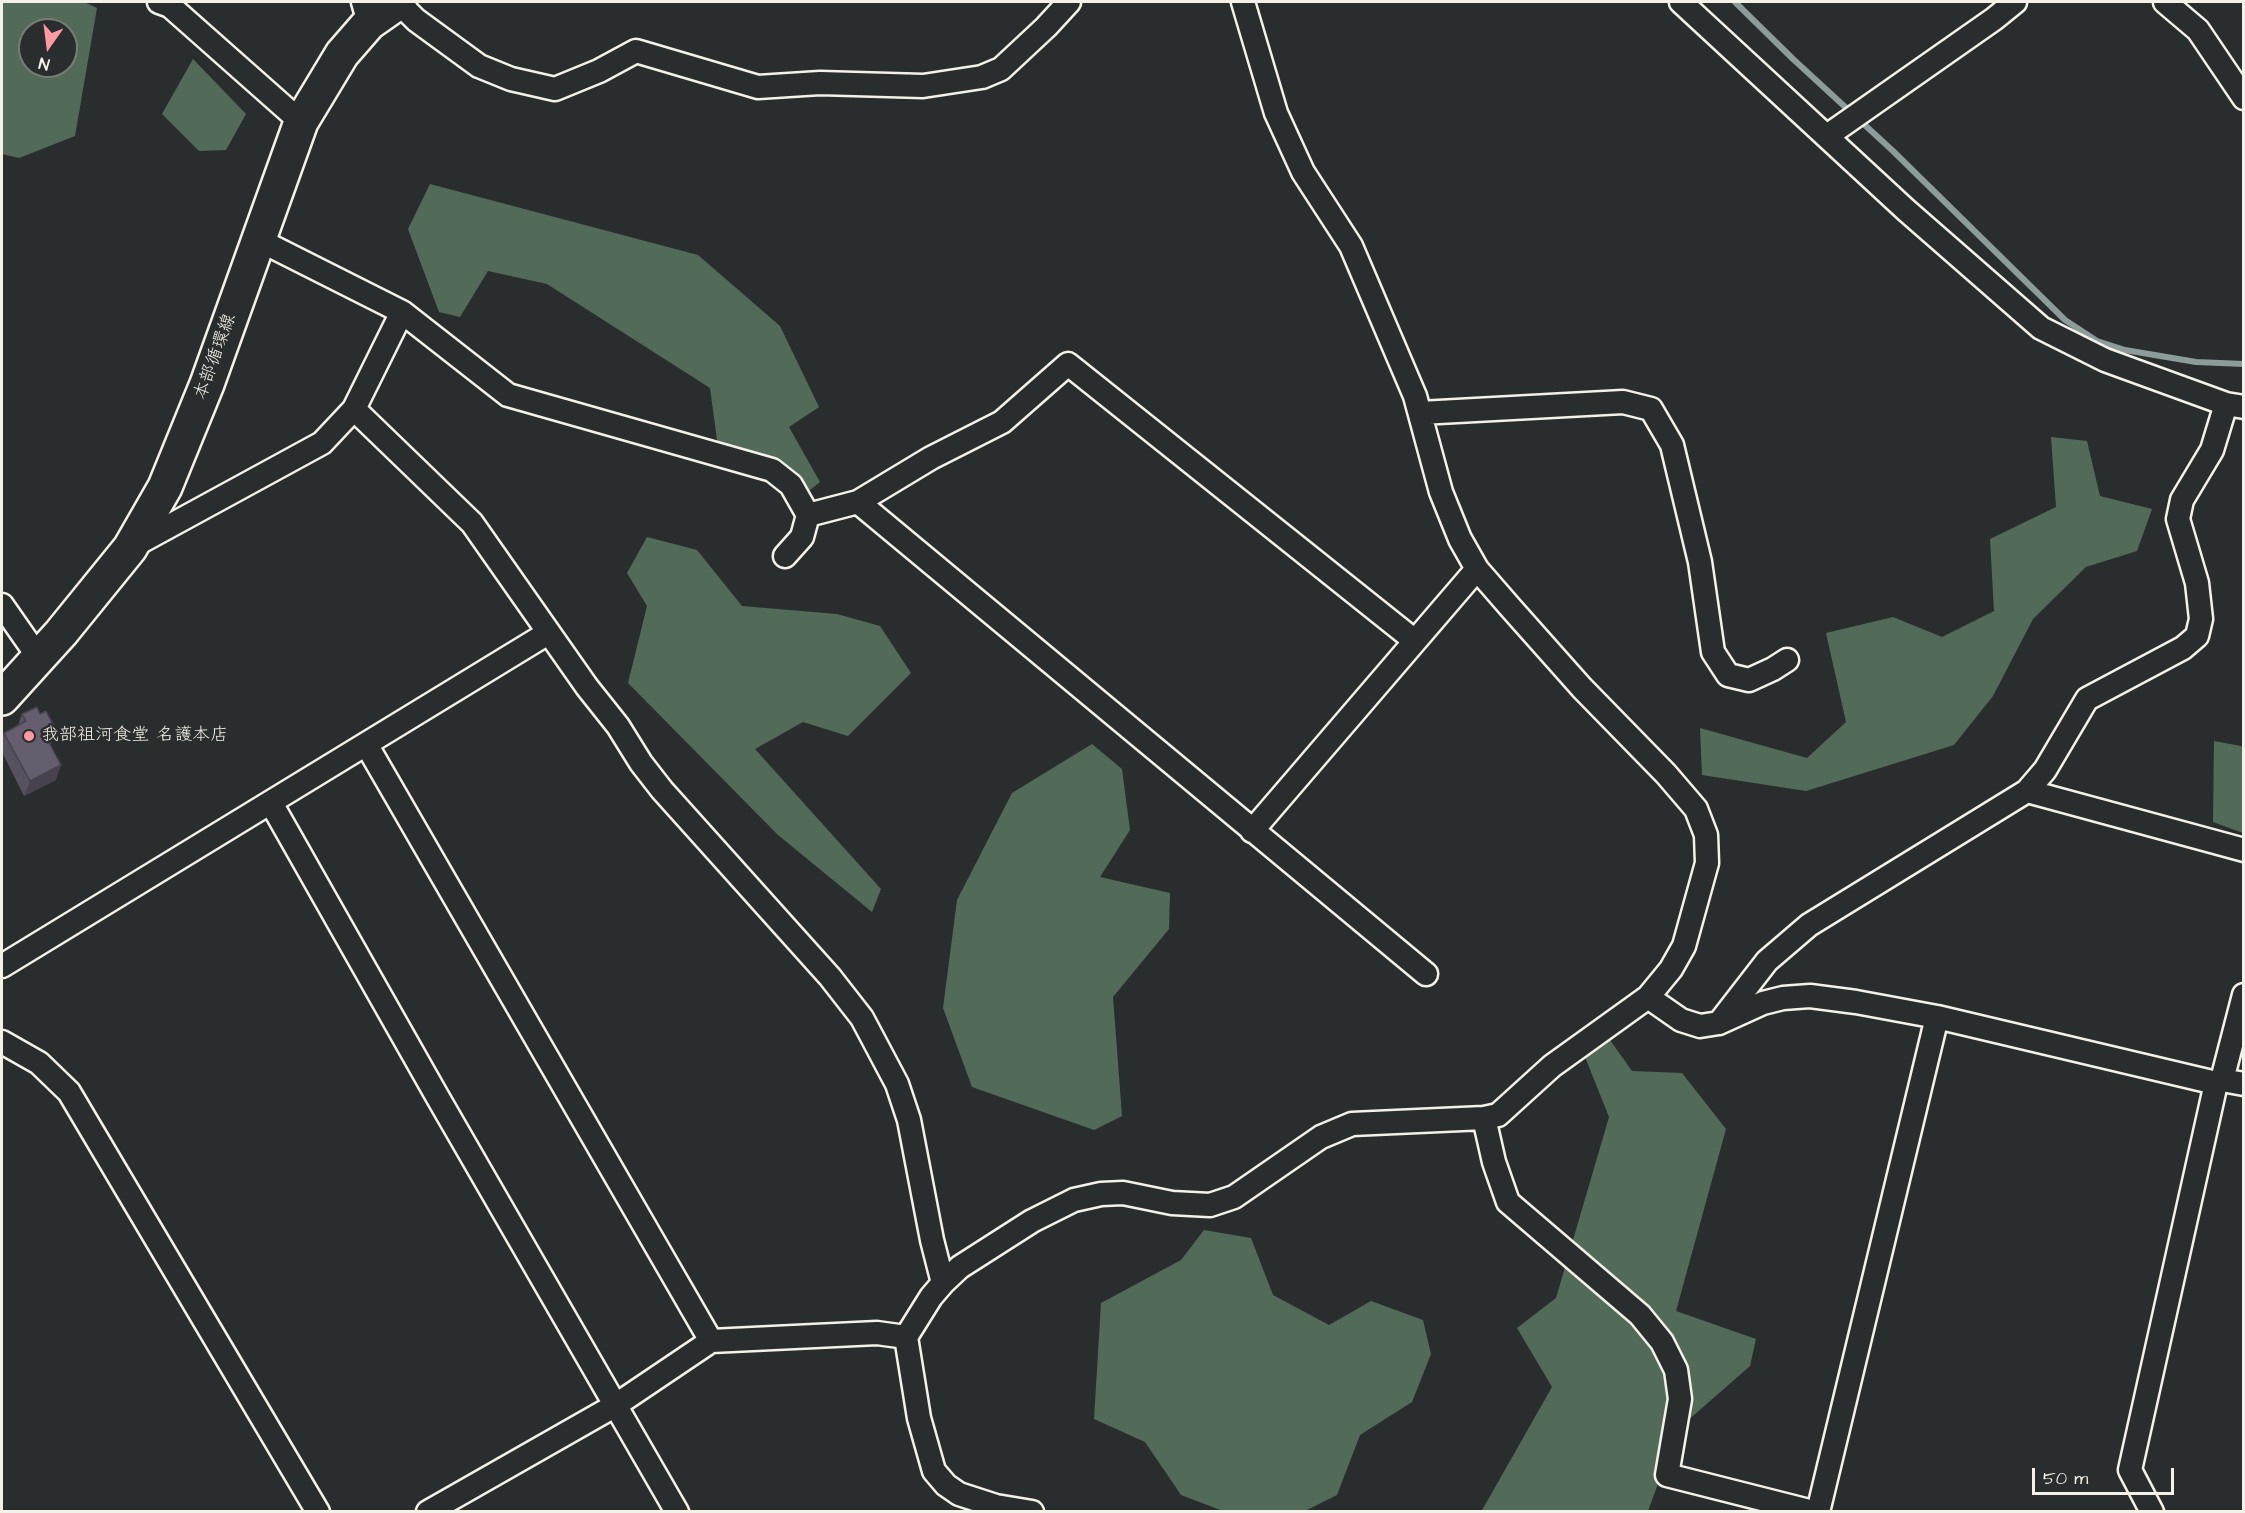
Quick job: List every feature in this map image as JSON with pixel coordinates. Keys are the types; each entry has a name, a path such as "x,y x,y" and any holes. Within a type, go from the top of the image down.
{"main road":[{"name":"本部循環線","path":"2,698 39,658 130,548 165,487 207,384 301,122 366,12 398,2"}],"street":[{"path":"159,2 170,6 301,122"},
{"path":"398,2 416,20 479,66 511,78 555,89 599,71 636,51 758,87 819,82 923,86 982,77 1001,69 1069,2"},
{"path":"1032,1512 996,1506 959,1494 946,1485 934,1471 919,1418 906,1337 931,1297 943,1283 960,1267 1032,1221 1074,1200 1101,1194 1123,1193 1172,1203 1210,1205 1234,1197 1321,1137 1352,1124 1484,1118 1498,1115 1552,1066 1648,997 1671,969 1684,946 1707,863 1706,835 1696,809 1666,774 1582,688 1478,569 1460,539 1441,492 1415,396 1351,246 1303,172 1276,114 1243,2"},
{"path":"1681,2 2041,328 2105,360 2235,406 2182,500 2178,519 2197,583 2201,619 2197,636 2183,648 2087,699 2045,770 2027,791 1809,925 1767,961 1719,1023"},
{"path":"1827,136 2015,2"},
{"path":"2165,2 2198,30 2244,98"},
{"path":"259,240 402,312 508,395 772,470 791,485 808,515 802,537 786,556"},
{"path":"130,548 322,443 354,409 402,312"},
{"path":"808,515 858,502 931,458 1002,422 1068,364 1415,641"},
{"path":"1420,413 1623,402 1651,409 1672,445 1700,562 1713,652 1728,675 1749,680 1787,660"},
{"path":"354,409 472,523 548,633 662,790 830,977 862,1018 897,1084 906,1111 943,1283"},
{"path":"858,502 1426,974"},
{"path":"1252,831 1478,569"},
{"path":"2,605 39,658"},
{"path":"2,966 548,633"},
{"path":"366,744 711,1341"},
{"path":"2027,791 2244,850"},
{"path":"271,803 677,1512"},
{"path":"2152,1512 2130,1470 2227,1082 2244,995"},
{"path":"1648,997 1681,1020 1700,1026 1719,1023 1763,1003 1783,998 1810,996 1856,1002 1937,1017 2227,1082"},
{"path":"1818,1512 1937,1017"},
{"path":"2,1042 39,1063 69,1092 318,1512"},
{"path":"1484,1118 1494,1162 1508,1202 1640,1315 1662,1342 1676,1370 1680,1399 1667,1475 1813,1512"},
{"path":"428,1512 616,1405 711,1341 877,1333 906,1337"}],"green space":[{"path":"2,2 84,2 97,8 75,136 19,158 2,154"},
{"path":"193,59 246,114 226,150 199,151 162,114"},
{"path":"430,184 698,255 780,326 819,407 789,427 820,482 805,494 718,447 710,388 547,284 488,271 460,317 439,312 408,229"},
{"path":"2051,437 2087,441 2100,496 2152,509 2137,551 2086,567 2033,619 1993,696 1954,745 1806,791 1702,775 1700,728 1807,758 1846,722 1826,633 1893,617 1942,637 1994,611 1990,539 2056,507"},
{"path":"647,537 697,550 742,606 837,614 880,626 911,673 848,736 803,722 755,749 881,889 872,912 778,835 628,683 647,606 627,573"},
{"path":"2214,741 2241,746 2243,749 2243,833 2213,822"},
{"path":"1092,744 1122,769 1130,830 1100,877 1170,893 1169,929 1113,997 1122,1116 1094,1130 972,1087 943,1008 957,900 1012,793"},
{"path":"1605,1033 1632,1071 1682,1073 1726,1129 1676,1311 1756,1339 1750,1366 1678,1429 1648,1511 1481,1512 1552,1387 1517,1328 1556,1298 1609,1117 1581,1047"},
{"path":"1204,1230 1251,1238 1273,1295 1329,1325 1371,1301 1423,1320 1431,1354 1412,1402 1360,1435 1337,1495 1305,1511 1223,1511 1181,1495 1145,1442 1094,1419 1101,1303 1181,1260"}],"building":[{"path":"37,707 40,714 46,711 56,730 45,735 61,765 30,781 4,733 26,721 22,714"}],"waterway":[{"path":"1735,2 1893,151 2065,320 2097,341 2125,350 2196,362 2244,364"}],"place":[{"name":"我部祖河食堂 名護本店","path":"29,736"}]}
